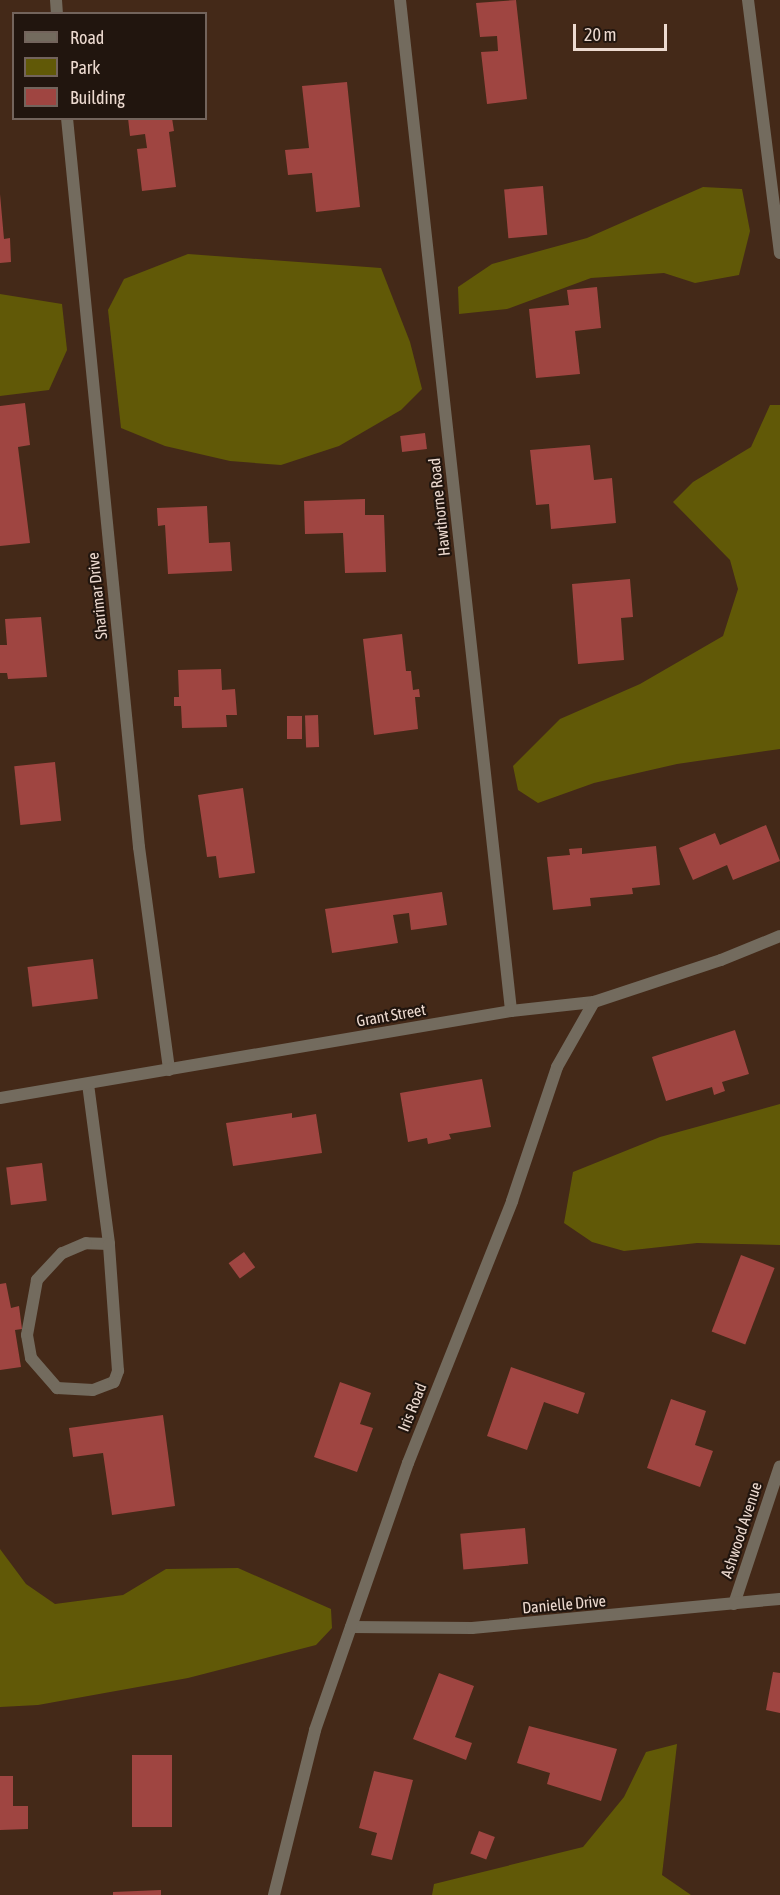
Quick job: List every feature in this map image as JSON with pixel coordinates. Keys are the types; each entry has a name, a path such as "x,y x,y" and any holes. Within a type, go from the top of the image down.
{"street":[{"name":"Hawthorne Road","path":"400,0 511,1011"},
{"path":"748,0 780,254"},
{"name":"Sharimar Drive","path":"67,120 139,847 169,1070"},
{"name":"Grant Street","path":"0,1098 511,1011 594,1002 721,960 780,936"},
{"name":"Iris Road","path":"274,1895 315,1730 408,1463 512,1201 557,1067 594,1002"},
{"path":"88,1084 109,1244 118,1371 114,1382 93,1390 57,1388 32,1358 27,1335 37,1280 62,1253 86,1243 109,1244"},
{"name":"Ashwood Avenue","path":"734,1604 780,1466"},
{"name":"Danielle Drive","path":"351,1627 472,1628 780,1599"}],"green space":[{"path":"703,187 742,189 750,231 739,275 695,283 664,273 591,278 507,309 459,314 458,287 492,264 587,238"},
{"path":"188,254 381,268 410,342 422,389 401,410 339,446 281,465 230,461 165,446 121,428 108,310 124,279"},
{"path":"0,294 62,304 67,350 49,390 0,396"},
{"path":"770,405 780,405 780,749 677,764 594,783 538,803 518,790 513,766 560,719 640,684 723,636 738,589 730,560 673,502 693,482 751,447"},
{"path":"780,1104 780,1245 697,1243 624,1251 592,1242 564,1223 573,1172 660,1137"},
{"path":"0,1549 26,1584 55,1604 123,1595 166,1569 238,1568 331,1609 332,1628 316,1645 188,1678 38,1705 0,1707"},
{"path":"677,1744 662,1875 691,1895 432,1895 434,1884 583,1847 624,1797 646,1752"}],"building":[{"path":"516,0 527,99 487,104 481,52 498,51 497,36 480,37 476,3"},
{"path":"347,82 360,207 316,212 312,173 288,175 285,150 309,148 302,86"},
{"path":"128,120 172,120 174,131 169,132 176,187 142,191 137,149 147,148 145,134 130,136"},
{"path":"543,186 547,235 508,238 504,189"},
{"path":"0,194 4,239 10,238 11,262 0,263"},
{"path":"597,287 601,328 575,331 580,374 536,378 529,309 569,305 567,290"},
{"path":"25,403 30,445 18,447 30,543 0,546 0,406"},
{"path":"425,433 427,449 402,452 400,436"},
{"path":"590,445 594,480 612,478 616,523 551,529 549,504 536,505 530,450"},
{"path":"365,499 365,515 384,515 386,572 345,573 343,533 305,534 304,501"},
{"path":"207,506 209,543 230,542 232,571 168,574 165,525 158,526 157,508"},
{"path":"630,579 633,617 621,618 624,660 578,664 572,584"},
{"path":"41,617 47,677 8,679 7,673 0,673 0,645 7,645 5,619"},
{"path":"402,634 406,671 411,671 413,690 419,689 420,697 415,697 418,729 374,735 363,639"},
{"path":"221,669 222,690 235,689 237,715 226,715 227,727 182,728 181,706 174,706 174,697 179,697 178,670"},
{"path":"305,715 318,715 319,747 306,747"},
{"path":"287,716 302,716 302,739 287,739"},
{"path":"55,762 61,821 20,825 14,766"},
{"path":"243,788 255,873 219,878 216,856 207,857 198,795"},
{"path":"766,825 780,861 733,880 727,865 693,880 679,848 715,833 720,845"},
{"path":"656,846 660,885 632,888 633,894 590,898 591,906 553,910 547,857 570,855 569,849 582,848 582,854"},
{"path":"442,892 447,925 411,930 409,913 393,915 398,943 332,953 325,909"},
{"path":"93,959 98,999 32,1007 27,967"},
{"path":"735,1030 749,1074 722,1082 725,1091 714,1095 712,1087 666,1101 652,1057"},
{"path":"482,1079 491,1127 449,1134 451,1139 428,1144 427,1138 408,1142 400,1093"},
{"path":"292,1113 292,1118 316,1114 322,1153 233,1166 226,1123"},
{"path":"42,1163 47,1201 11,1205 6,1167"},
{"path":"244,1252 255,1267 240,1279 229,1263"},
{"path":"741,1255 775,1268 745,1344 712,1332"},
{"path":"6,1283 11,1308 19,1306 22,1329 15,1330 21,1367 0,1370 0,1284"},
{"path":"511,1367 585,1393 578,1414 544,1402 527,1450 487,1436"},
{"path":"340,1382 371,1393 360,1424 373,1428 357,1472 314,1457"},
{"path":"671,1399 706,1411 695,1445 713,1451 700,1487 647,1468"},
{"path":"163,1415 175,1506 112,1515 103,1453 73,1457 69,1428"},
{"path":"525,1528 528,1564 463,1570 460,1534"},
{"path":"773,1672 780,1673 780,1713 766,1710"},
{"path":"439,1673 474,1686 455,1737 472,1743 466,1760 413,1739"},
{"path":"529,1726 617,1749 601,1801 547,1784 550,1773 517,1763"},
{"path":"132,1755 172,1755 172,1827 132,1827"},
{"path":"374,1771 413,1780 392,1860 371,1855 377,1833 359,1828"},
{"path":"0,1776 13,1776 13,1806 28,1806 28,1829 0,1830"},
{"path":"479,1831 495,1837 486,1859 470,1853"},
{"path":"161,1890 161,1895 113,1895 113,1892"}]}
